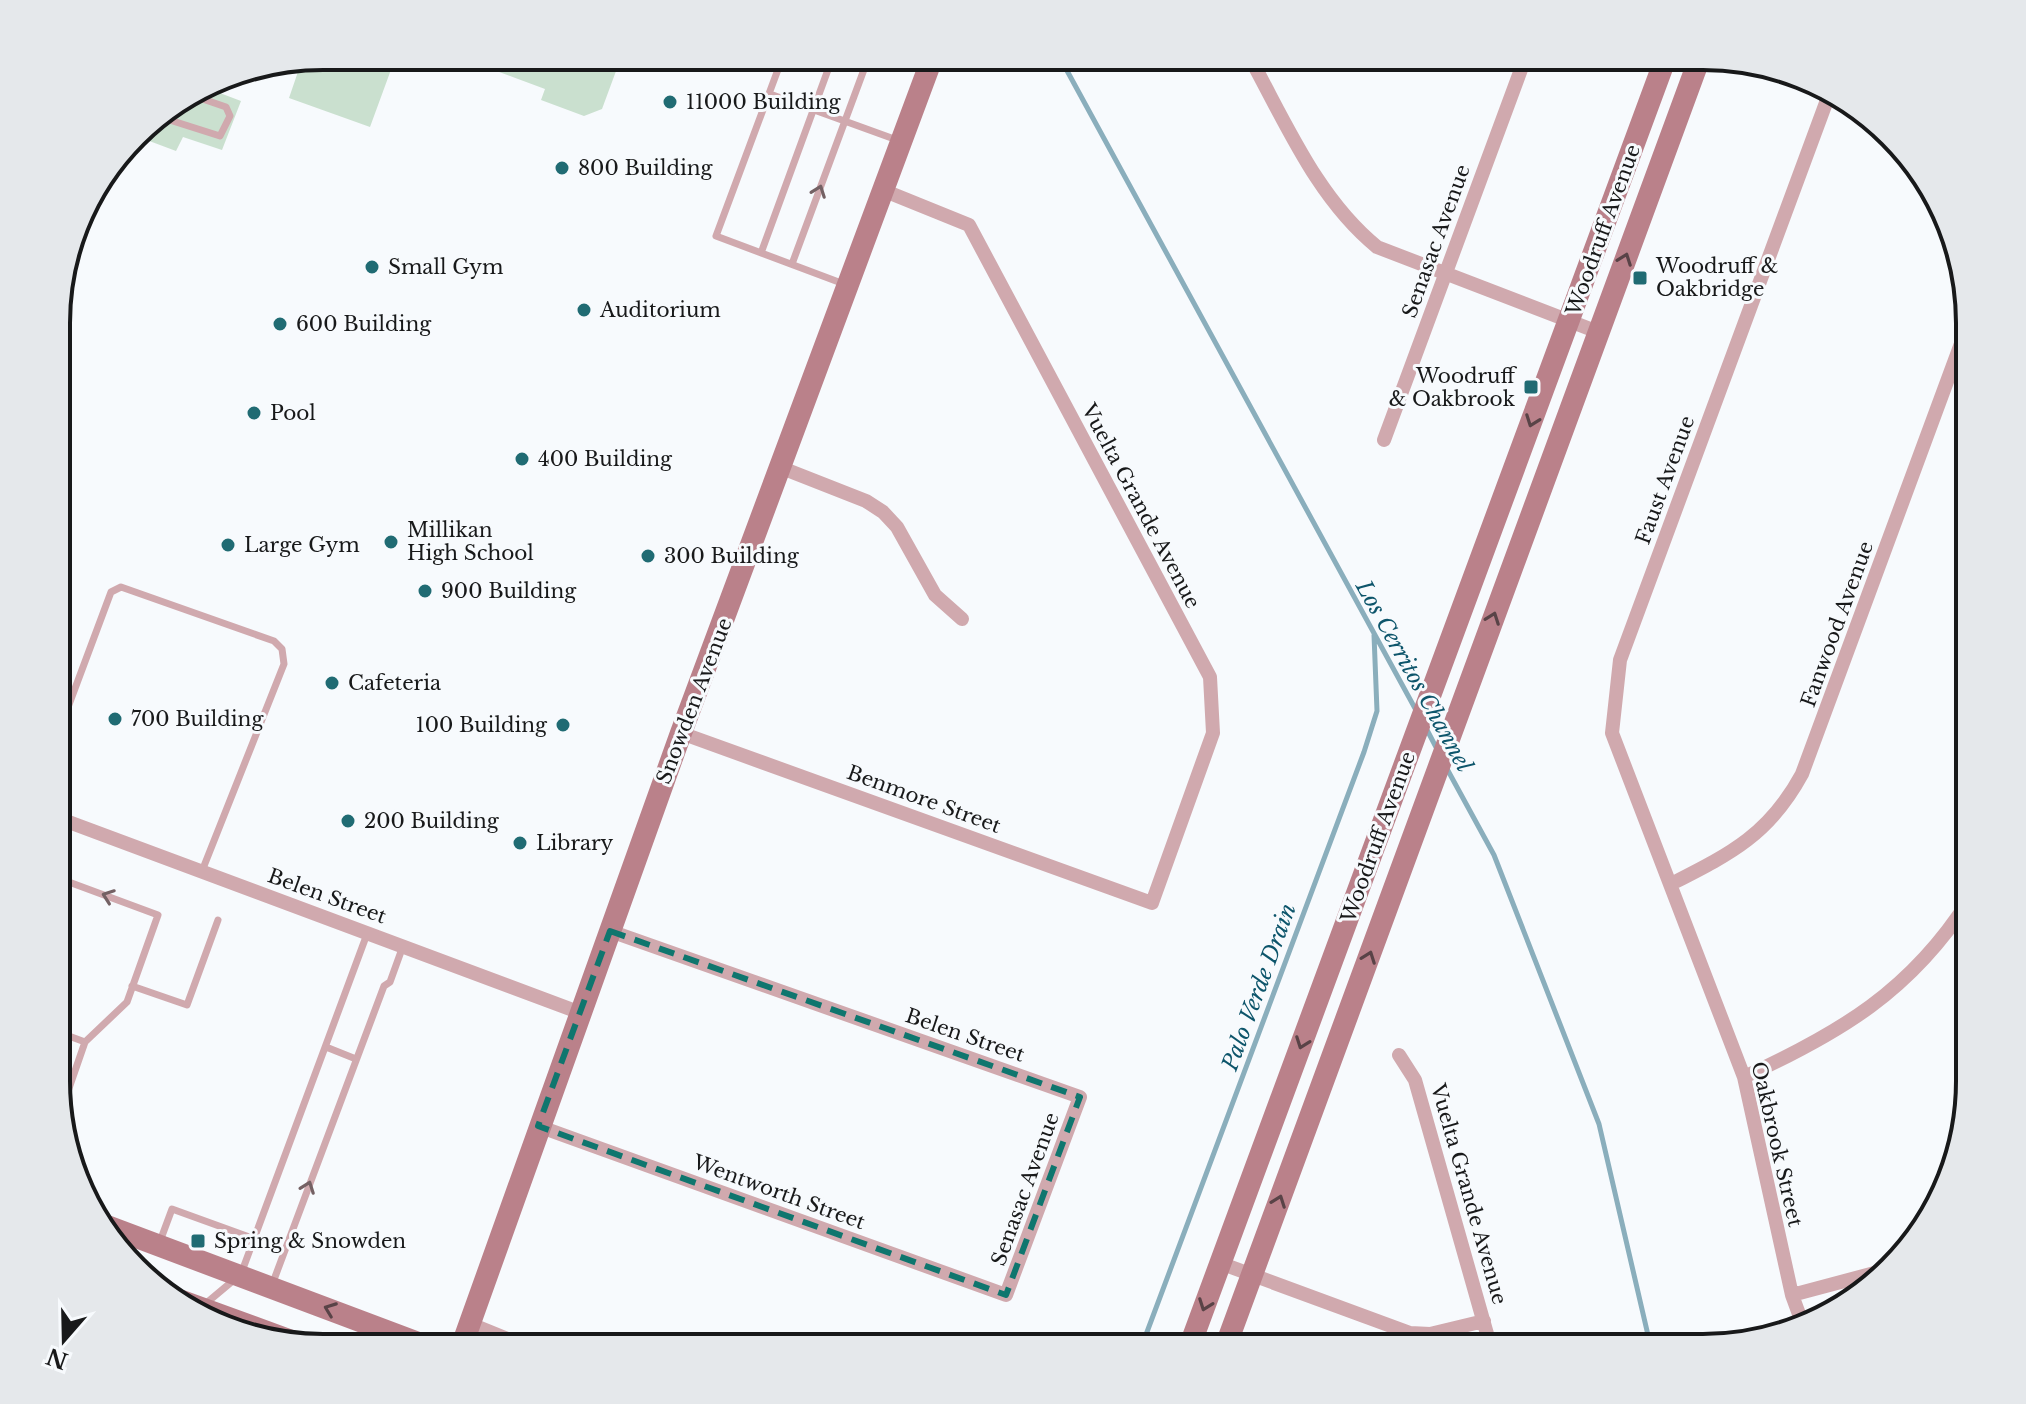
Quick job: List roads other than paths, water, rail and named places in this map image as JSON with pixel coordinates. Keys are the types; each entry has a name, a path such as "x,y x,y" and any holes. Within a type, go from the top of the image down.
{"main road":[{"name":"Snowden Avenue","path":"465,1333 681,733 928,70"},
{"name":"Woodruff Avenue","path":"1194,1334 1661,71"},
{"name":"Woodruff Avenue","path":"1230,1334 1695,71"},
{"path":"119,1230 393,1333"}],"street":[{"path":"1257,71 1326,194 1350,225 1377,247 1598,332"},
{"name":"Senasac Avenue","path":"1384,440 1521,71"},
{"name":"Faust Avenue","path":"1671,884 1612,733 1620,660 1826,102"},
{"name":"Vuelta Grande Avenue","path":"885,191 969,225 1210,677 1213,733 1152,903"},
{"name":"Fanwood Avenue","path":"1671,884 1737,850 1768,825 1802,774 1955,360"},
{"path":"782,468 866,501 883,512 897,527 935,595 962,619"},
{"name":"Benmore Street","path":"681,733 1152,903"},
{"name":"Belen Street","path":"71,823 581,1013"},
{"name":"Oakbrook Street","path":"1671,884 1744,1077 1792,1295 1799,1315"},
{"path":"1744,1077 1813,1045 1867,1012 1904,982 1944,940 1955,922"},
{"name":"Belen Street","path":"610,931 1080,1097"},
{"name":"Vuelta Grande Avenue","path":"1399,1055 1415,1080 1487,1334"},
{"name":"Senasac Avenue","path":"1006,1295 1080,1097"},
{"name":"Wentworth Street","path":"538,1126 1006,1295"},
{"path":"1220,1263 1410,1333 1426,1334"},
{"path":"1792,1295 1864,1276"},
{"path":"1431,1334 1484,1321"},
{"path":"468,1323 493,1333"}],"lane":[{"path":"778,70 716,236 850,286"},
{"path":"761,253 828,70"},
{"path":"792,264 864,70"},
{"path":"770,94 903,142"},
{"path":"171,121 220,136 226,131 230,116 226,107 205,100"},
{"path":"70,701 111,592 121,587 274,641 282,649 284,664 202,871"},
{"path":"71,883 158,915 127,1002 85,1042 71,1082"},
{"path":"132,986 187,1005 218,920"},
{"path":"206,1305 241,1274 368,933"},
{"path":"271,1286 384,986 390,982 403,946"},
{"path":"71,1037 85,1042"},
{"path":"326,1047 356,1059"},
{"path":"159,1245 172,1209 255,1239"}],"waterway":[{"name":"Los Cerritos Channel","path":"1067,71 1417,712"},
{"name":"Palo Verde Drain","path":"1146,1334 1364,752 1377,711 1374,635"},
{"name":"Los Cerritos Channel","path":"1426,728 1438,751"},
{"name":"Los Cerritos Channel","path":"1446,767 1494,855 1599,1124 1648,1334"}],"place":[{"name":"11000 Building","path":"670,102"},
{"name":"800 Building","path":"562,168"},
{"name":"Small Gym","path":"372,267"},
{"name":"Woodruff & Oakbridge","path":"1640,278"},
{"name":"Auditorium","path":"584,310"},
{"name":"600 Building","path":"280,324"},
{"name":"Woodruff & Oakbrook","path":"1531,387"},
{"name":"Pool","path":"254,413"},
{"name":"400 Building","path":"522,459"},
{"name":"Millikan High School","path":"391,542"},
{"name":"Large Gym","path":"228,545"},
{"name":"300 Building","path":"648,556"},
{"name":"900 Building","path":"425,591"},
{"name":"Cafeteria","path":"332,683"},
{"name":"700 Building","path":"115,719"},
{"name":"100 Building","path":"563,725"},
{"name":"200 Building","path":"348,821"},
{"name":"Library","path":"520,843"},
{"name":"Spring & Snowden","path":"198,1241"}]}
